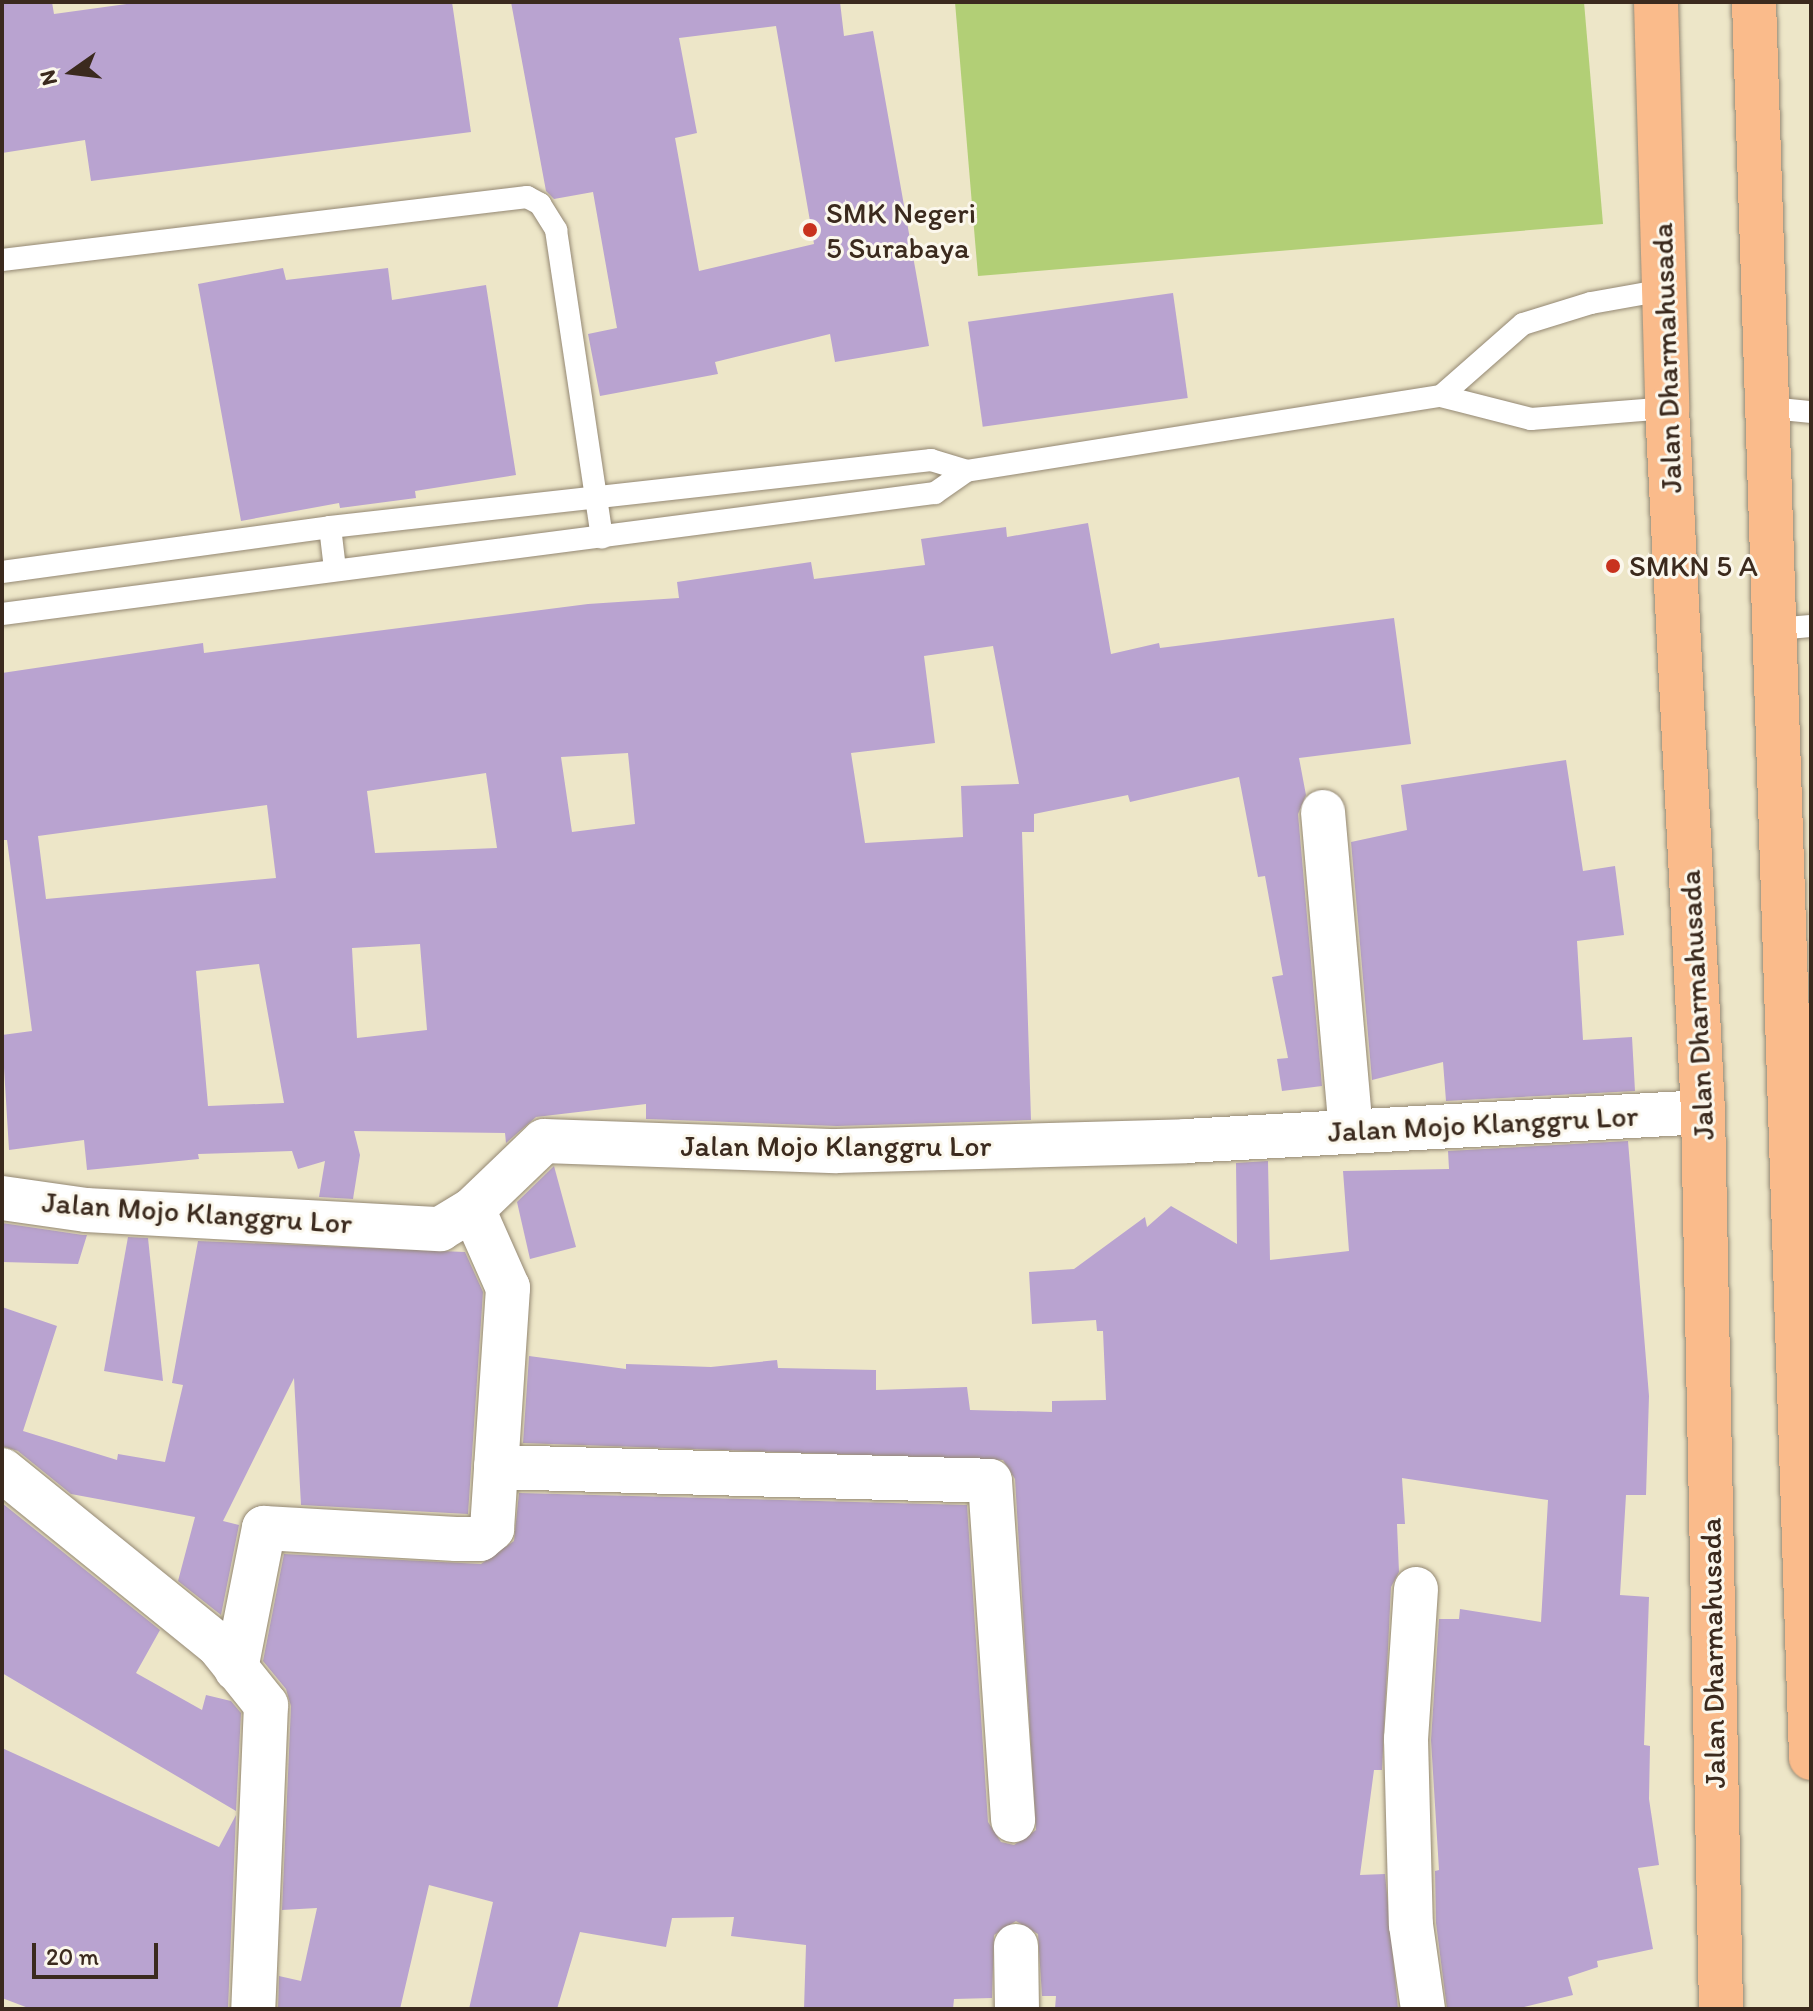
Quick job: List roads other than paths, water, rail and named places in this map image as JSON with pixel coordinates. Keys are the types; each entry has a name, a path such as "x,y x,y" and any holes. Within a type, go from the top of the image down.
{"main road":[{"name":"Jalan Dharmahusada","path":"1656,2 1667,408 1703,1112 1721,2009"},
{"path":"1754,2 1791,410 1811,1758"}],"street":[{"path":"1323,812 1351,1131"},
{"name":"Jalan Mojo Klanggru Lor","path":"2,1198 86,1210 440,1229 473,1209 544,1141 837,1151 1186,1141 1703,1112"},
{"path":"227,1657 264,1528 480,1539 492,1529 508,1288 473,1209"},
{"path":"496,1467 990,1481 1013,1820"},
{"path":"2,1470 227,1657 266,1705 253,2009"},
{"path":"1416,1589 1406,1739 1411,1925 1423,2009"},
{"path":"1016,1946 1017,2009"}],"lane":[{"path":"2,260 527,197 550,215 556,230 602,538"},
{"path":"1441,396 1523,324 1591,303 1664,290"},
{"path":"2,614 935,493 966,471 1441,396 1531,419 1667,408"},
{"path":"2,572 330,527 597,500 931,460 966,471"},
{"path":"738,483 743,520"},
{"path":"330,527 335,569"}],"place":[{"name":"SMK Negeri 5 Surabaya","path":"810,230"},
{"name":"SMKN 5 A","path":"1613,566"}]}
